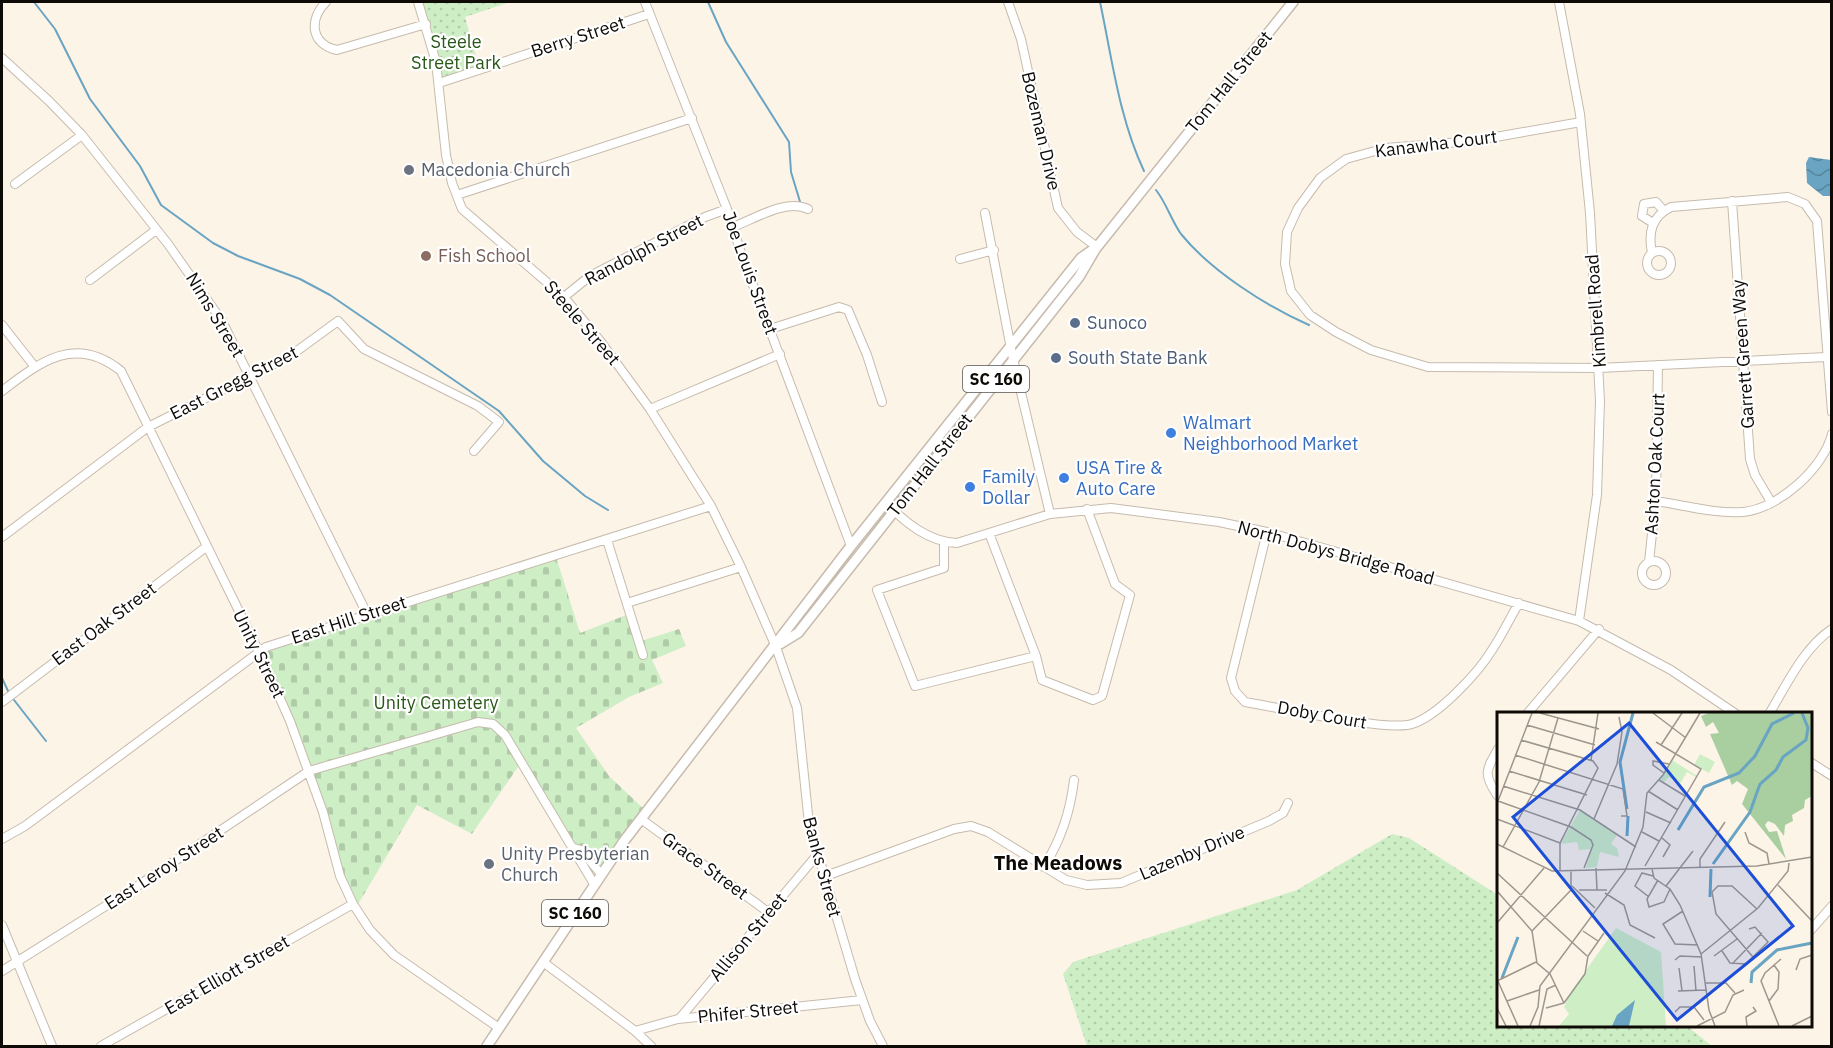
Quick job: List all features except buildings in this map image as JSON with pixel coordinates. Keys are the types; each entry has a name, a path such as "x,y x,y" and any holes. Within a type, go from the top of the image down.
{"main road":[{"name":"Tom Hall Street","path":"776,647 798,633 1012,358 1079,277 1097,247 1293,2"},
{"name":"Tom Hall Street","path":"487,1047 594,884 641,819 776,647 851,546 887,504 1081,258 1097,247"}],"street":[{"path":"326,2 313,19 313,29 324,46 337,50 426,24"},
{"name":"Steele Street","path":"418,2 426,24 438,83 447,155 462,209 564,297 601,342 650,409 711,506 776,647"},
{"name":"Joe Louis Street","path":"645,2 728,209 851,546"},
{"name":"Bozeman Drive","path":"1008,2 1021,39 1058,208 1077,232 1097,247"},
{"name":"Kimbrell Road","path":"1559,2 1581,122 1599,368 1598,486 1579,621"},
{"name":"Berry Street","path":"438,83 649,14"},
{"name":"Nims Street","path":"2,58 82,135 184,265 222,321 367,614"},
{"path":"457,195 692,118"},
{"name":"Kanawha Court","path":"1581,122 1473,141 1386,148 1346,159 1320,178 1298,208 1287,232 1285,264 1291,291 1310,315 1371,350 1428,367 1599,368 1827,357"},
{"path":"15,184 82,135"},
{"path":"1652,253 1650,239 1653,224 1664,211 1676,205 1788,197 1801,201 1812,212 1818,228 1832,412"},
{"path":"1653,224 1644,218 1641,212 1644,204 1653,201 1664,211"},
{"name":"Garrett Green Way","path":"1732,201 1750,459 1755,475 1772,502"},
{"path":"733,227 783,208 800,205 808,209"},
{"name":"Randolph Street","path":"564,297 590,276 674,236 705,217 728,209"},
{"path":"985,213 994,250 1012,358 1050,514"},
{"path":"90,280 156,230"},
{"path":"960,259 994,250"},
{"path":"770,329 838,307 848,310 867,354 882,402"},
{"name":"East Gregg Street","path":"2,537 148,427 290,356 338,321 364,349 478,406 499,422 474,451"},
{"path":"2,325 35,367"},
{"name":"Unity Street","path":"2,392 46,359 71,353 92,355 109,362 121,371 290,720 309,771 340,876 353,904 370,930 394,955 499,1028"},
{"path":"650,409 780,354"},
{"name":"Ashton Oak Court","path":"1649,562 1656,501 1659,431 1658,365"},
{"path":"1656,501 1740,512 1761,508 1772,502 1818,465 1828,448 1832,434"},
{"path":"887,504 930,538 944,543 944,567 877,590 915,686 1036,656"},
{"name":"East Hill Street","path":"2,839 25,826 258,650 711,506"},
{"name":"North Dobys Bridge Road","path":"944,543 957,543 1050,514 1111,508 1162,513 1267,532 1579,621 1599,629 1671,670 1733,712"},
{"path":"989,533 1036,656 1042,680 1047,684 1093,700 1102,696 1130,596 1115,584 1087,509"},
{"name":"Doby Court","path":"1267,532 1238,642 1231,678 1235,691 1245,702 1385,725 1412,724 1436,709 1479,667 1492,651 1519,603"},
{"path":"607,540 643,655"},
{"name":"East Oak Street","path":"2,702 206,547"},
{"path":"627,603 741,567"},
{"path":"1529,712 1599,629"},
{"path":"1770,712 1806,655 1823,634 1832,629"},
{"name":"Banks Street","path":"776,647 797,708 809,824 817,855 862,1000 883,1047"},
{"name":"East Leroy Street","path":"2,971 139,885 309,771 469,724 493,724 511,743 594,884"},
{"path":"1497,751 1486,771 1487,780 1497,795"},
{"path":"1812,763 1832,776"},
{"path":"1044,867 1059,843 1067,822 1074,780"},
{"name":"Lazenby Drive","path":"823,877 954,829 971,826 988,832 1066,880 1087,885 1121,883 1269,821 1283,813 1288,803"},
{"name":"Grace Street","path":"641,819 768,912"},
{"path":"574,848 581,850 601,874"},
{"name":"Allison Street","path":"678,1019 817,855"},
{"name":"East Elliott Street","path":"101,1047 353,904"},
{"path":"1812,929 1832,906"},
{"path":"2,925 52,1047"},
{"path":"543,962 635,1031 651,1047"},
{"name":"Phifer Street","path":"635,1031 678,1019 862,1000"}],"green space":[{"name":"Steele Street Park","path":"421,2 510,2 465,17 479,67 442,78 431,27"},
{"name":"Unity Cemetery","path":"556,557 580,633 629,614 638,642 679,629 686,646 652,660 663,683 629,697 576,728 609,776 645,810 600,871 574,847 522,761 472,834 417,805 357,906 344,884 325,814 260,651"},
{"path":"1392,834 1409,838 1497,894 1497,1027 1688,1027 1712,1046 1087,1046 1063,974 1073,962 1297,890"}],"water":[{"path":"1809,157 1831,160 1831,196 1823,196 1807,183 1806,163"}],"waterway":[{"path":"34,2 55,29 90,99 140,166 161,205 213,243 238,256 300,279 330,295 499,411 543,461 585,496 608,510"},
{"path":"708,2 726,42 789,142 791,172 801,205"},
{"path":"1100,2 1122,109 1144,171"},
{"path":"1156,190 1181,234 1193,248 1223,274 1258,298 1309,325"},
{"path":"2,678 8,691"},
{"path":"14,700 46,741"}],"place":[{"name":"Macedonia Church","path":"409,170"},
{"name":"Fish School","path":"426,256"},
{"name":"Sunoco","path":"1075,323"},
{"name":"South State Bank","path":"1056,358"},
{"name":"Walmart Neighborhood Market","path":"1171,433"},
{"name":"USA Tire & Auto Care","path":"1064,478"},
{"name":"Family Dollar","path":"970,487"},
{"name":"Unity Presbyterian Church","path":"489,864"}],"district":[{"name":"The Meadows","path":"1058,863"}]}
